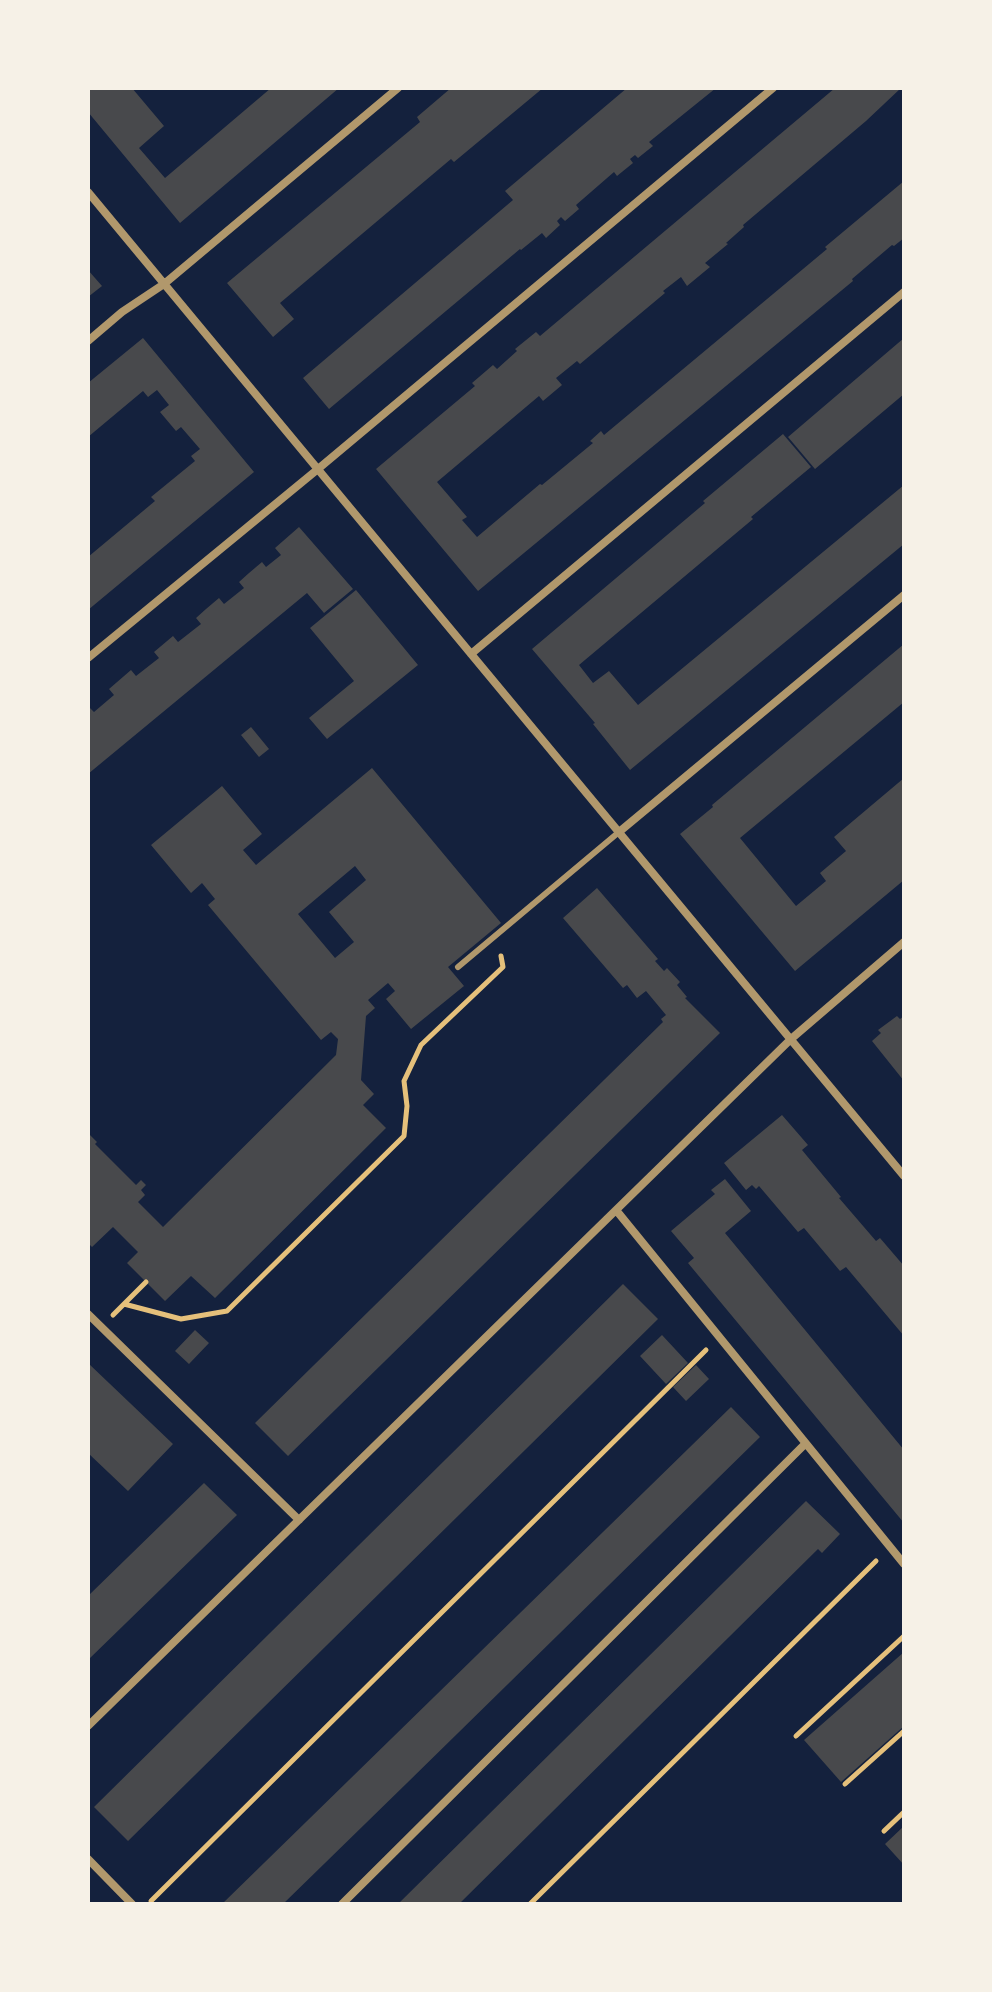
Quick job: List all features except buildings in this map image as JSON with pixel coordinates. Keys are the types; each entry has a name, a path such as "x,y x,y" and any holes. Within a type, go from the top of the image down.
{"street":[{"path":"88,341 122,312 164,284 398,88"},
{"path":"88,658 773,88"},
{"path":"88,192 904,1176"},
{"path":"471,654 904,292"},
{"path":"619,832 904,595"},
{"path":"89,1723 791,1039 904,942"},
{"path":"616,1210 904,1564"},
{"path":"88,1314 299,1520"},
{"path":"342,1904 805,1444"},
{"path":"88,1859 132,1904"}],"lane":[{"path":"458,967 619,832"}],"path":[{"path":"124,1304 181,1319 227,1311 249,1290 404,1136 407,1106 404,1081 421,1045 503,967 497,934"},
{"path":"101,1327 146,1282"},
{"path":"147,1904 718,1338"},
{"path":"530,1904 890,1547"},
{"path":"796,1736 904,1636"},
{"path":"845,1784 904,1731"},
{"path":"884,1831 904,1812"}]}
